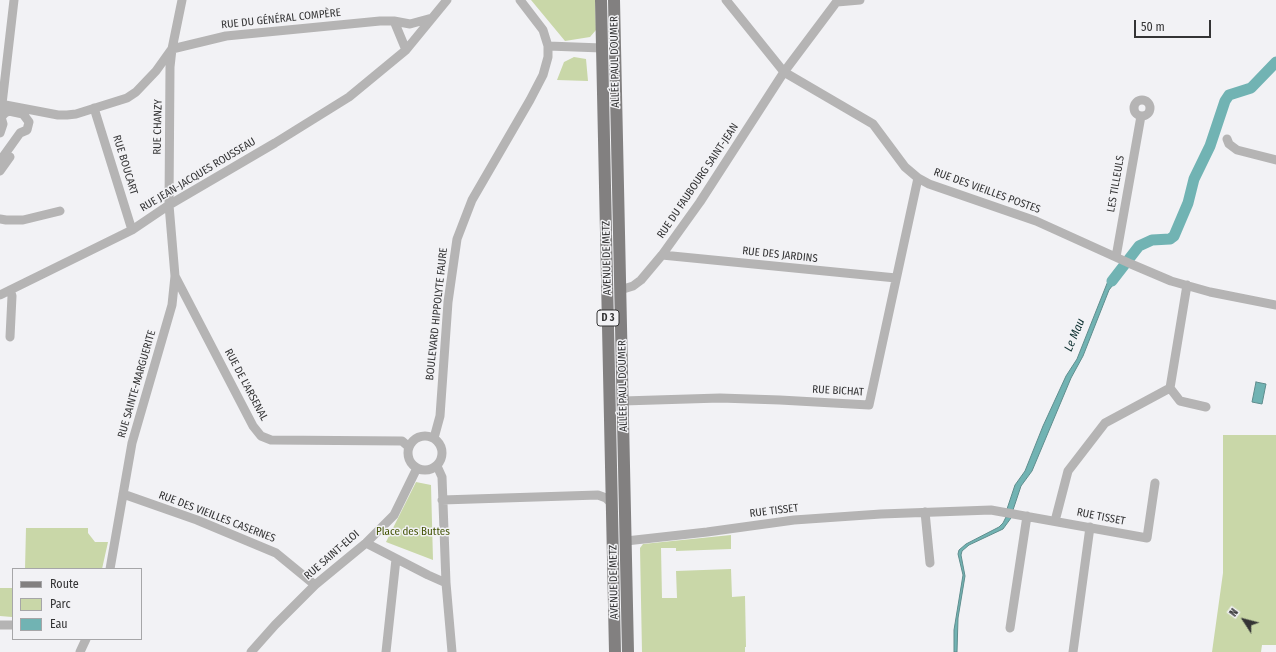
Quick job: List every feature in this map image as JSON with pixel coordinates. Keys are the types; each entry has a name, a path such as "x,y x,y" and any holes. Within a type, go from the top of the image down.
{"main road":[{"name":"AVENUE DE METZ","path":"601,0 615,652"},
{"name":"ALLÉE PAUL DOUMER","path":"614,0 628,652"}],"street":[{"path":"14,0 1,106 58,116 76,114 127,98 136,92 156,71 172,49 182,0"},
{"name":"RUE JEAN-JACQUES ROUSSEAU","path":"0,295 132,230 169,205 275,143 349,97 406,50 447,0"},
{"name":"BOULEVARD HIPPOLYTE FAURE","path":"434,438 440,416 448,302 457,239 472,200 530,100 543,75 548,58 548,46 543,30 520,0"},
{"name":"RUE DES VIEILLES POSTES","path":"726,0 784,72 873,124 905,167 918,178 929,184 1036,221 1123,261 1171,281 1232,297 1276,305"},
{"path":"837,1 860,0"},
{"name":"RUE DU FAUBOURG SAINT-JEAN","path":"620,290 633,286 641,280 662,255 700,202 784,72 837,1"},
{"name":"RUE DU GÉNÉRAL COMPÈRE","path":"172,49 233,35 380,20 410,24 432,18"},
{"path":"394,21 406,50"},
{"path":"548,46 602,48"},
{"name":"RUE CHANZY","path":"169,205 172,49"},
{"name":"RUE BOUCART","path":"94,108 132,230"},
{"path":"0,170 33,125 30,110"},
{"path":"0,133 3,124 1,117 9,111 23,114 29,122 26,130 20,133 0,161"},
{"name":"LES TILLEULS","path":"1123,261 1141,116"},
{"path":"1227,138 1229,144 1238,150 1276,160"},
{"name":"RUE BICHAT","path":"623,401 720,398 868,405 918,178"},
{"name":"RUE SAINTE-MARGUERITE","path":"110,568 132,443 172,305 175,276 169,205"},
{"path":"0,219 23,220 60,211"},
{"name":"RUE DES JARDINS","path":"662,255 896,278"},
{"name":"RUE DE L'ARSENAL","path":"175,276 253,426 261,436 271,440 402,441 409,447"},
{"path":"1187,285 1170,388 1180,401 1206,407"},
{"path":"10,290 12,296 10,337"},
{"path":"1055,521 1068,471 1105,423 1170,388"},
{"path":"422,436 434,438 438,441 442,451 440,462 437,466 427,470 417,468 410,461 408,452 409,447 412,442 422,436"},
{"path":"437,466 442,477 446,583 452,652"},
{"name":"RUE SAINT-ELOI","path":"251,652 275,625 315,585 366,542 394,515 417,468"},
{"name":"RUE TISSET","path":"626,541 794,520 881,514 991,510 1147,538 1155,483"},
{"name":"RUE DES VIEILLES CASERNES","path":"123,494 197,520 276,553 315,585"},
{"path":"442,500 598,495 606,498 612,504"},
{"path":"925,512 930,563"},
{"path":"1010,628 1027,516"},
{"path":"1073,652 1090,527"},
{"path":"366,542 396,559 446,583"},
{"path":"386,652 396,559"},
{"path":"0,625 12,625"},
{"path":"80,652 86,640"}],"green space":[{"path":"531,0 595,0 596,30 590,37 565,41"},
{"path":"574,57 586,59 588,81 557,80 564,62"},
{"path":"1223,435 1276,435 1276,645 1262,645 1261,652 1212,652 1223,573"},
{"name":"Place des Buttes","path":"416,482 431,485 433,560 386,542"},
{"path":"26,528 88,528 88,533 95,542 108,542 102,568 25,568"},
{"path":"731,535 731,549 676,551 676,548 661,548 662,598 677,598 676,571 731,569 732,597 745,596 745,652 642,652 640,548 643,544"},
{"path":"0,588 12,588 12,617 0,616"}],"water":[{"path":"1117,269 1123,272 1109,290 1083,356 1071,378 1032,471 1021,486 1012,513 1006,512 1015,485 1025,471 1043,426 1066,376 1077,359 1110,276"},
{"path":"1256,382 1266,384 1262,404 1252,402"},
{"path":"1006,517 1011,518 1003,529 969,545 962,551 961,555 965,576 958,618 957,652 954,652 954,630 963,575 958,554 959,550 966,544 999,527"}],"waterway":[{"name":"Le Mau","path":"1112,281 1139,246 1152,240 1170,239 1174,236 1188,203 1194,179 1210,146 1225,101 1229,95 1251,88 1276,62"}]}
